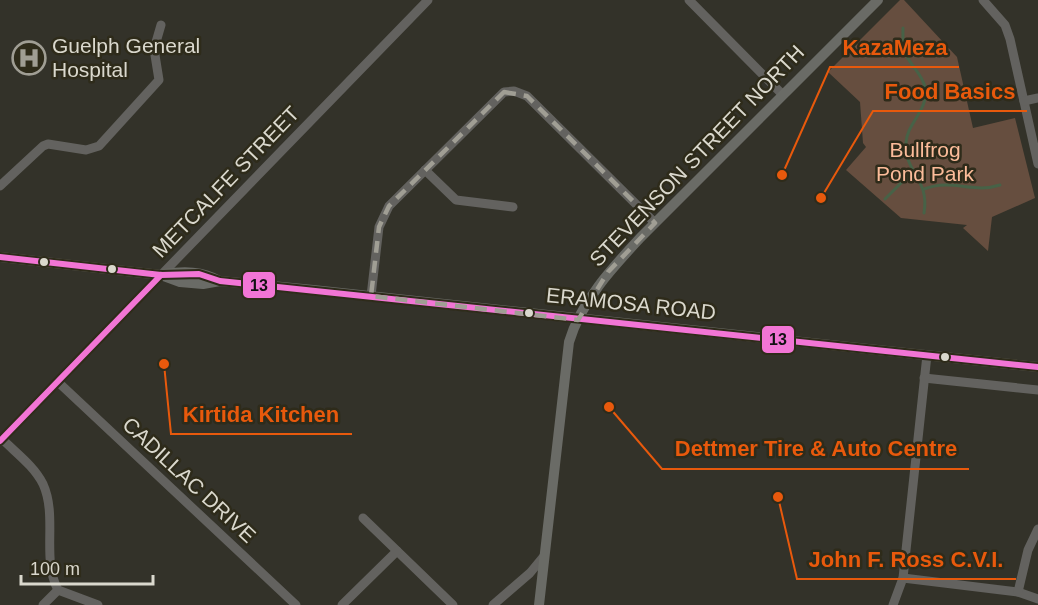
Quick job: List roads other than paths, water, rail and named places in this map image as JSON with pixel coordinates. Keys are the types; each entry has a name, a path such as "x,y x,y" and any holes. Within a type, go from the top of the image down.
{"main road":[{"name":"STEVENSON STREET NORTH","path":"539,605 569,342 578,320 608,272 782,94 878,0"},
{"name":"ERAMOSA ROAD","path":"0,257 161,275 180,282 203,285 219,281 1038,367"}],"street":[{"name":"METCALFE STREET","path":"1,440 429,0"},
{"path":"689,0 782,94"},
{"path":"983,0 1005,25 1038,164"},
{"path":"0,186 42,146 48,144 86,150 99,146 159,80 154,49 161,25"},
{"path":"371,296 381,220 389,206 496,97 504,92 514,91 536,103 655,223"},
{"path":"1024,101 1038,98"},
{"path":"425,170 456,200 513,207"},
{"path":"893,605 903,578 927,355"},
{"path":"924,378 1038,390"},
{"name":"CADILLAC DRIVE","path":"58,382 296,605"},
{"path":"1,440 31,468 43,485 47,503 51,571 58,590 98,605"},
{"path":"363,518 453,605"},
{"path":"1018,592 1028,550 1038,529"},
{"path":"342,605 397,551"},
{"path":"493,605 544,556"},
{"path":"903,578 1018,592 1038,599"},
{"path":"43,605 58,590"}],"waterway":[{"path":"903,28 905,52 922,78 925,87 924,103 910,129 906,143 906,153 923,192 924,213"},
{"path":"885,199 904,180 916,174"},
{"path":"924,189 944,185 981,188 1000,185"}],"place":[{"name":"Guelph General Hospital","path":"29,58"},
{"name":"KazaMeza","path":"782,175"},
{"name":"Food Basics","path":"821,198"},
{"name":"Kirtida Kitchen","path":"164,364"},
{"name":"Dettmer Tire & Auto Centre","path":"609,407"},
{"name":"John F. Ross C.V.I.","path":"778,497"}],"park label":[{"name":"Bullfrog Pond Park","path":"925,162"}]}
